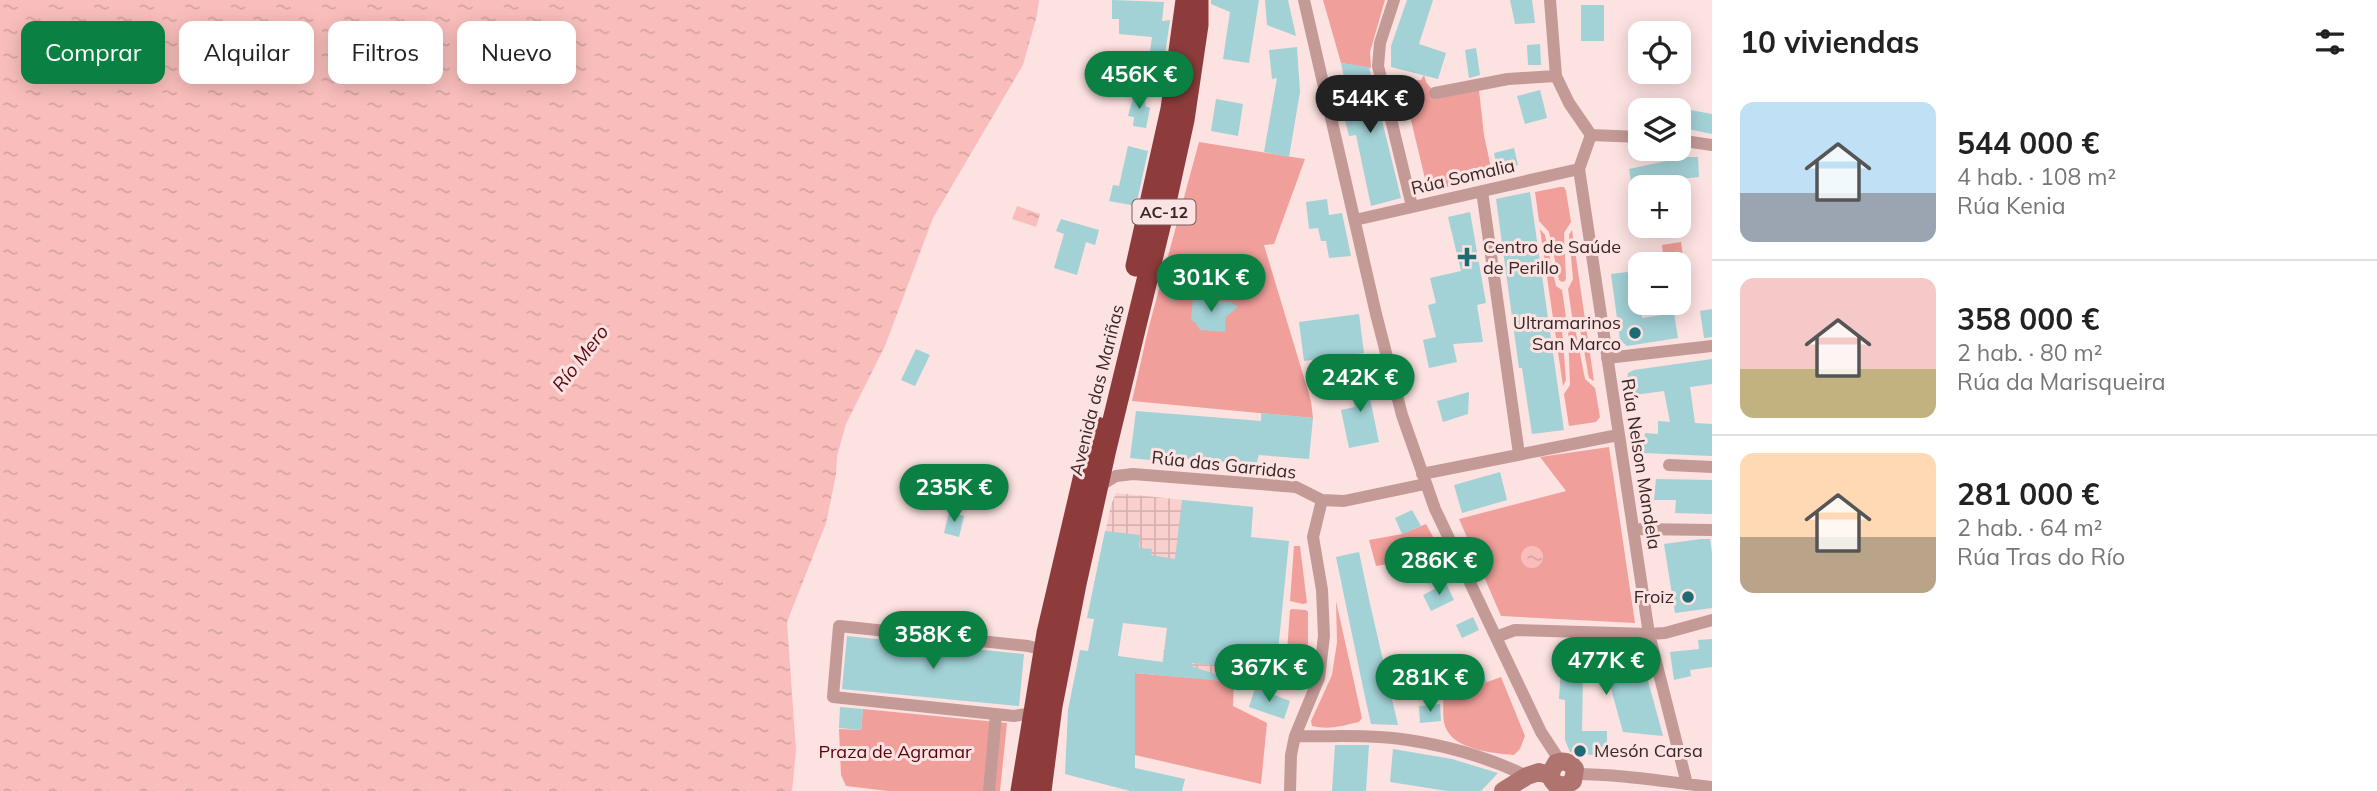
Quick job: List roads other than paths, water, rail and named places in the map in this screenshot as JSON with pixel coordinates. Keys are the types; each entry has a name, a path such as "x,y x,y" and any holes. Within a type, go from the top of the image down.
{"highway":[{"name":"Avenida das Mariñas","path":"1031,791 1054,639 1171,109 1186,0"},
{"name":"Avenida das Mariñas","path":"1041,791 1050,719 1069,614 1184,120 1198,25 1198,0"},
{"name":"AC-12","path":"1021,791 1047,633 1084,475 1107,398"},
{"name":"AC-12","path":"1050,791 1055,726 1113,421"}],"street":[{"path":"1304,0 1402,415 1423,479 1562,779"},
{"path":"1394,0 1380,43 1378,66 1412,206"},
{"path":"1550,0 1556,76 1569,103 1591,135 1628,136"},
{"path":"1435,93 1508,79 1556,76"},
{"name":"Rúa Nelson Mandela","path":"1591,135 1579,169 1618,435 1649,634 1687,784"},
{"path":"1691,142 1712,145"},
{"name":"Rúa Somalia","path":"1355,220 1579,169"},
{"path":"1482,191 1519,454"},
{"path":"1607,358 1712,346"},
{"name":"Rúa das Garridas","path":"1103,484 1116,476 1133,474 1296,487 1322,500 1344,500 1519,454 1618,435"},
{"path":"1669,466 1712,467"},
{"path":"1290,791 1291,755 1295,736 1319,678 1324,636 1322,590 1313,537 1322,500"},
{"path":"1633,529 1712,530"},
{"path":"1496,637 1515,630 1665,633 1712,620"},
{"path":"1033,713 1023,716 996,714 833,696 839,626 1028,646 1037,648 1044,654"},
{"path":"989,791 996,714"},
{"path":"1295,736 1409,740 1490,759 1527,776"},
{"path":"1503,791 1539,772 1562,779 1608,774 1712,787"}],"water":[{"name":"Río Mero","path":"0,0 1039,0 1023,65 933,218 885,346 846,424 837,456 826,523 787,622 796,750 792,791 0,791"},
{"path":"1017,206 1040,214 1036,227 1012,219"},
{"path":"1532,546 1540,549 1543,557 1540,565 1532,568 1524,565 1521,557 1524,549"}],"place":[{"name":"Centro de Saúde de Perillo","path":"1467,257"},
{"name":"Ultramarinos San Marco","path":"1635,333"},
{"name":"Froiz","path":"1688,597"},
{"name":"Mesón Carsa","path":"1580,751"}],"park label":[{"name":"Praza de Agramar","path":"895,752"}]}
